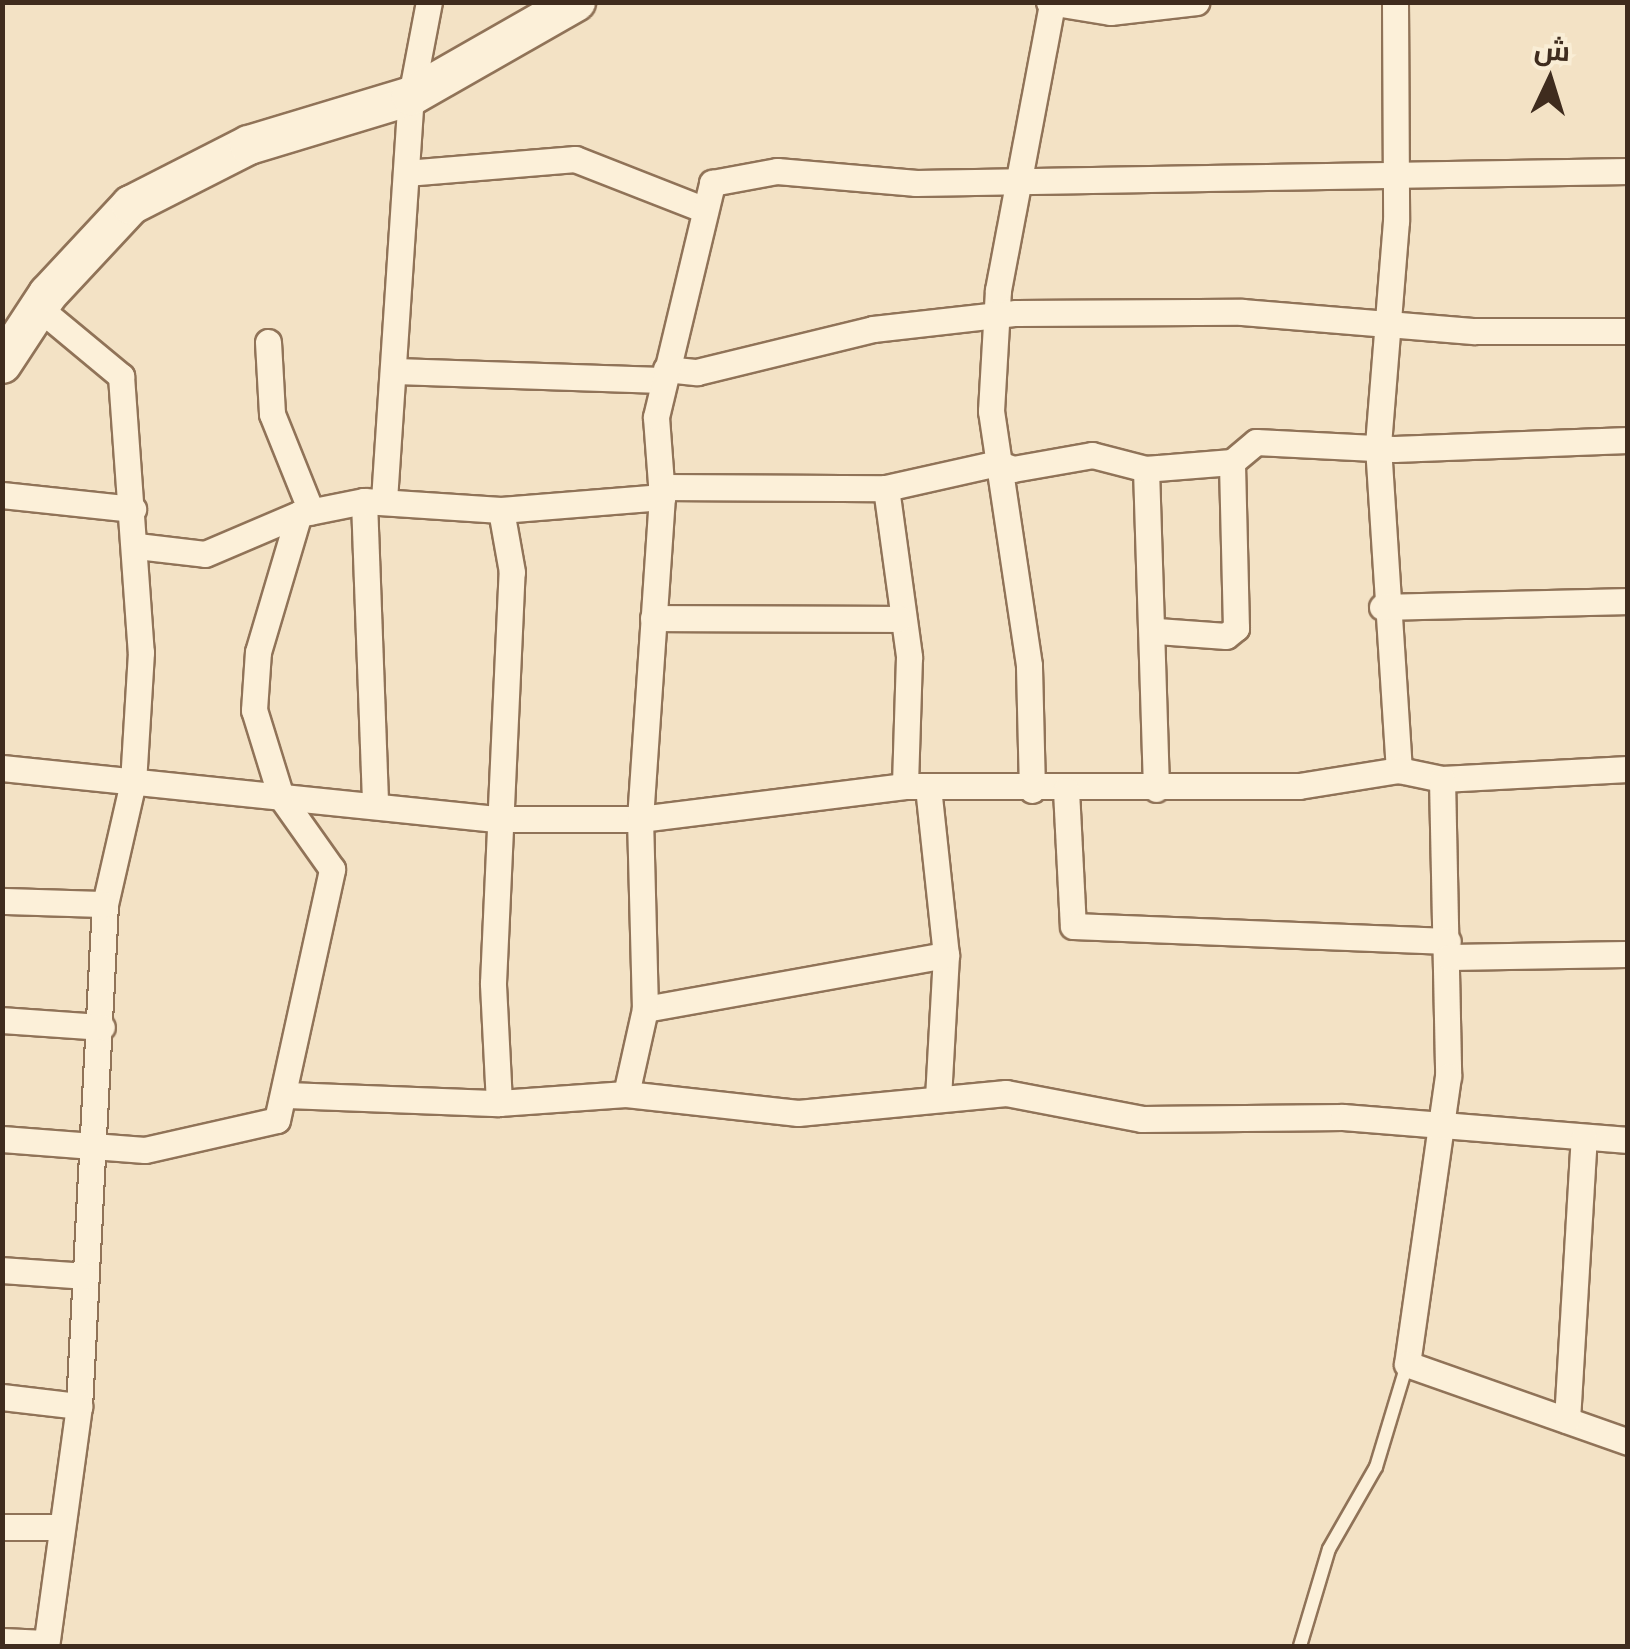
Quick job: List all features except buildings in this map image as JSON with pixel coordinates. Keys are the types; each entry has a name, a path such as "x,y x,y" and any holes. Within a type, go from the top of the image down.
{"street":[{"path":"375,803 374,500 392,371 411,96 430,2"},
{"path":"2,364 39,308 131,205 250,145 411,96 576,2"},
{"path":"1032,790 1029,665 998,462 996,322 1016,180 1050,4 1110,12 1196,2"},
{"path":"1395,2 1393,179 1378,446 1382,608 1399,770"},
{"path":"406,173 575,160 700,208"},
{"path":"626,1094 645,1010 640,819 665,375 700,208 722,175 1016,180 1393,179 1628,171"},
{"path":"2,1641 46,1645 79,1406 85,1276 98,1142 106,904 133,782 138,546 122,376 39,308"},
{"path":"392,371 665,375 697,372 908,323 996,322 1016,313 1386,317 1475,331 1628,331"},
{"path":"2,1139 98,1142 145,1150 263,1130 287,1095 332,869 281,797 254,710 255,678 305,512 272,414 268,342"},
{"path":"138,546 205,554 305,512 374,500 500,510 661,492 886,488 998,462 1013,469 1111,454 1146,468 1232,462 1256,442 1378,446 1628,440"},
{"path":"1157,631 1226,636 1236,628 1232,462"},
{"path":"1146,468 1157,631 1147,664 1156,789"},
{"path":"886,488 899,619 910,676 916,786 946,955 938,1099"},
{"path":"2,495 132,508"},
{"path":"499,1103 498,818 512,589 500,510"},
{"path":"1382,608 1628,601"},
{"path":"653,618 899,619"},
{"path":"2,768 498,818 640,819 916,786 1066,790 1326,785 1399,770 1442,779 1628,769"},
{"path":"1442,779 1448,949 1443,1125 1407,1364 1628,1442"},
{"path":"1066,790 1073,926 1448,949 1628,954"},
{"path":"2,901 106,904"},
{"path":"645,1010 946,955"},
{"path":"2,1020 102,1027"},
{"path":"287,1095 499,1103 626,1094 798,1113 1006,1093 1142,1119 1443,1125 1628,1140"},
{"path":"1567,1420 1584,1138"},
{"path":"2,1270 85,1276"},
{"path":"2,1397 79,1406"},
{"path":"2,1526 60,1527"}],"lane":[{"path":"1300,1646 1329,1549 1376,1467 1407,1364"}]}
